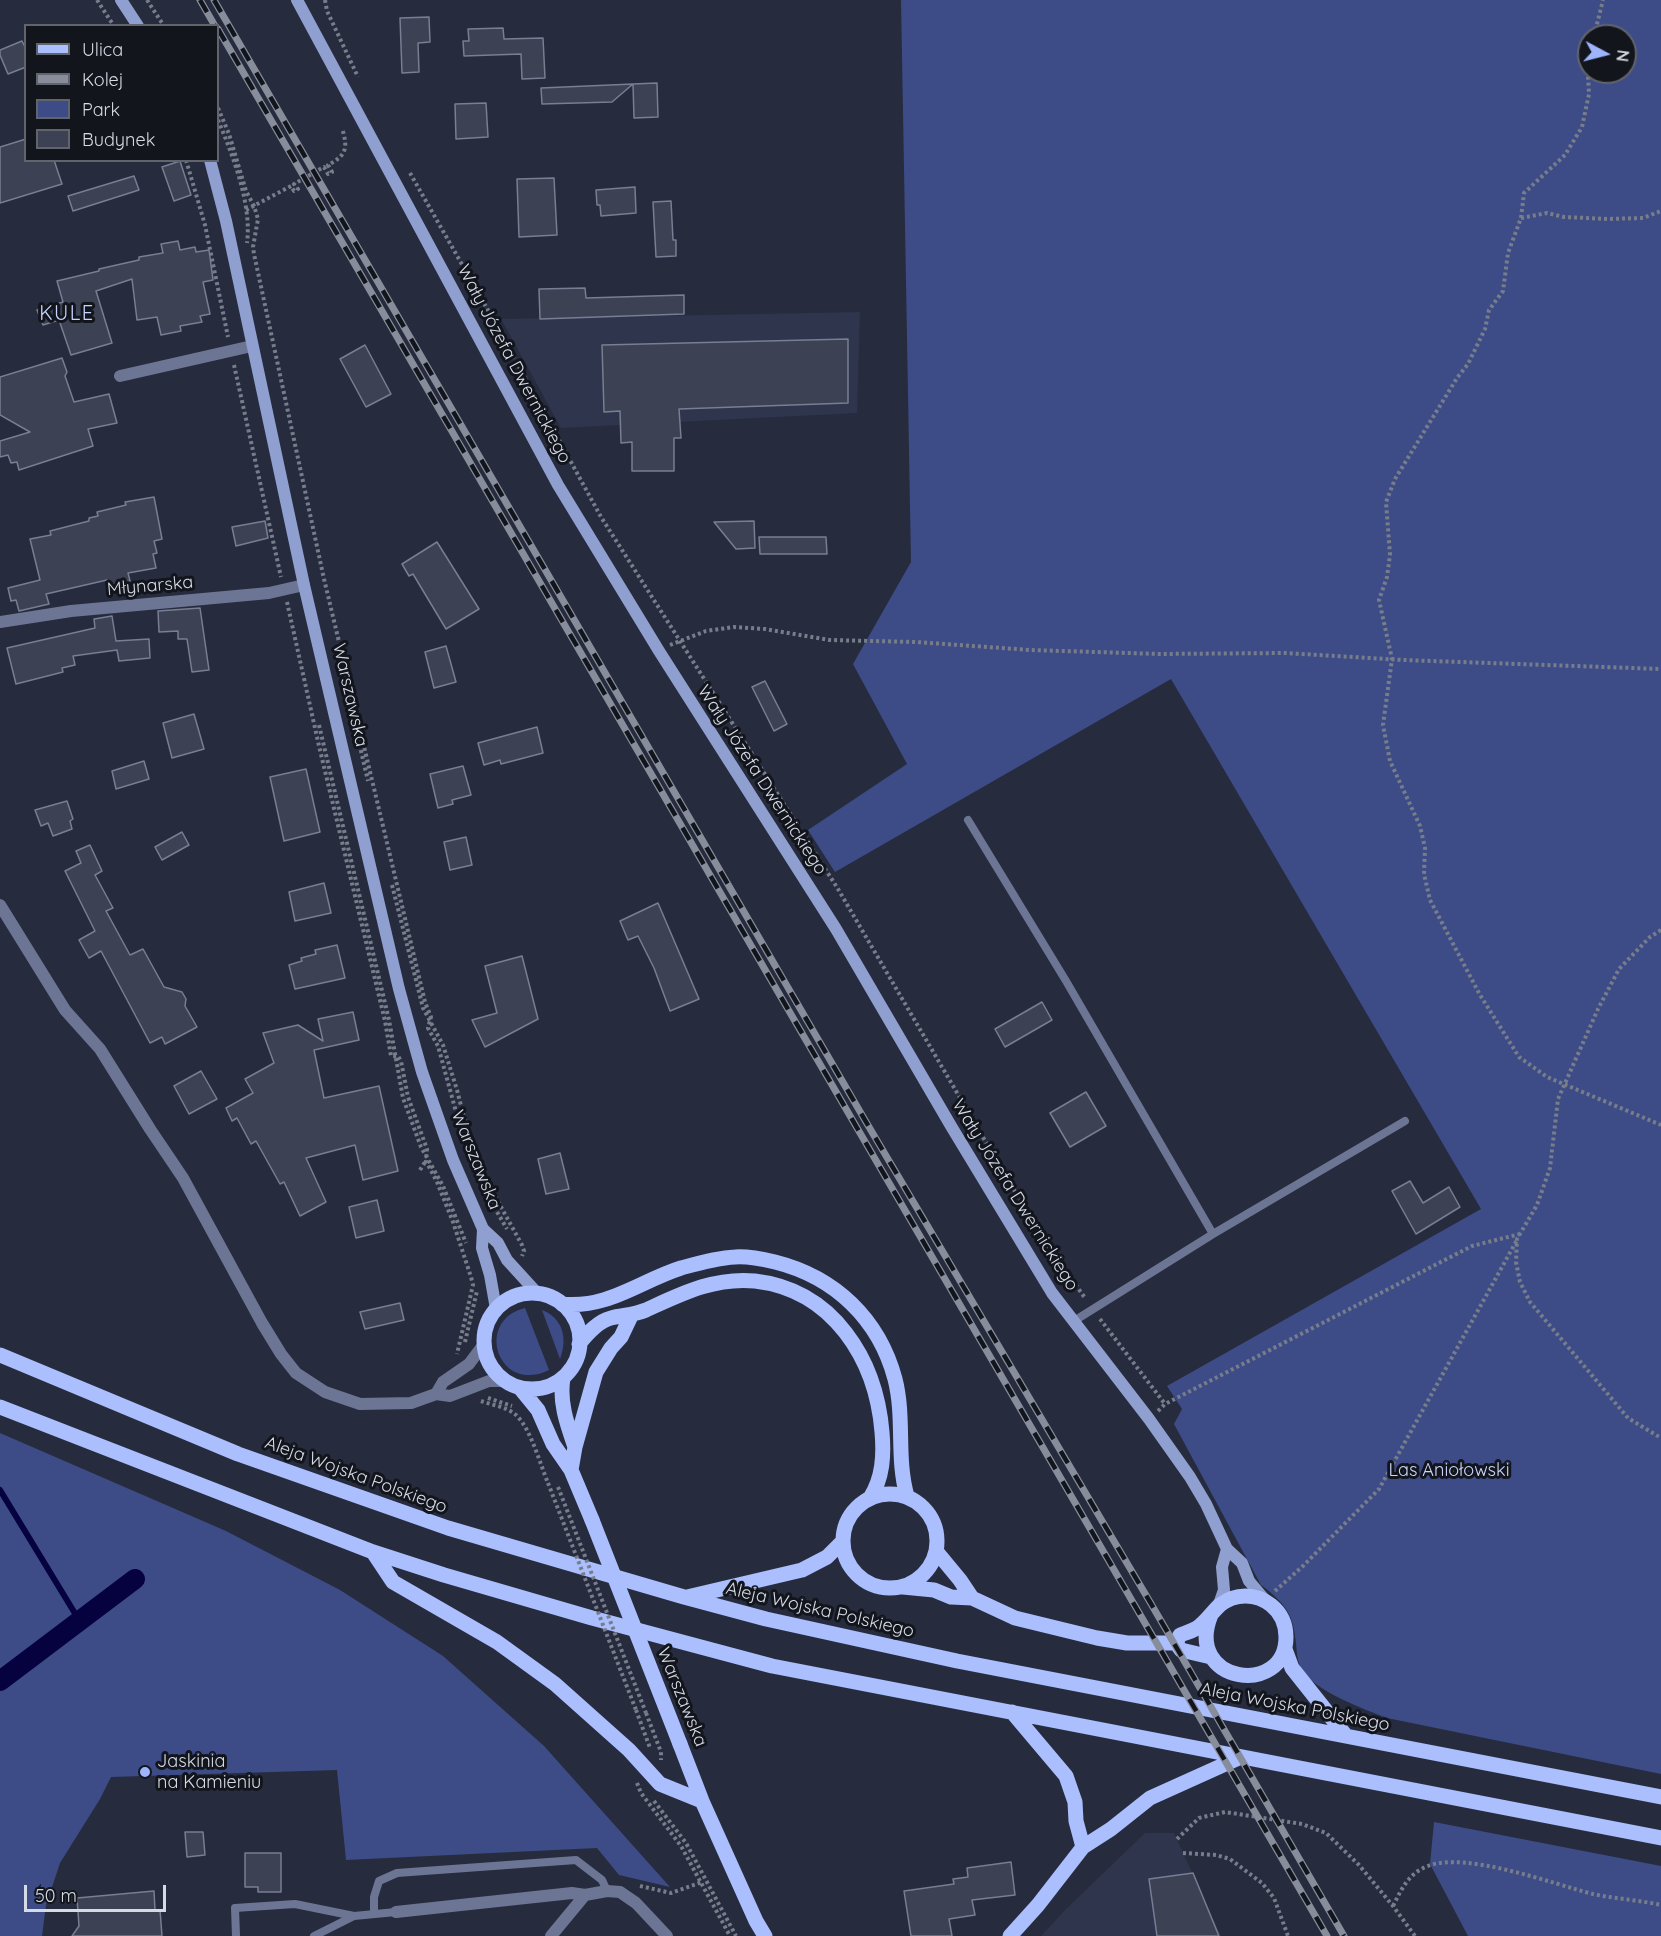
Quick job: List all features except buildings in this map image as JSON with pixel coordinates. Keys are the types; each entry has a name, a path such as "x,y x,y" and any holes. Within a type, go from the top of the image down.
{"main road":[{"path":"562,1304 587,1305 613,1297 676,1269 703,1261 735,1257 762,1259 791,1266 812,1275 834,1288 861,1312 887,1355 896,1381 900,1413 901,1466 907,1496"},
{"path":"579,1344 591,1330 608,1318 632,1316 699,1286 729,1280 755,1281 778,1286 805,1297 828,1313 848,1333 862,1355 872,1381 880,1413 882,1464 878,1487 870,1498"},
{"path":"523,1294 550,1297 562,1304 572,1315 578,1329 579,1344 572,1368 563,1378 550,1386 535,1389 520,1388 505,1381 494,1371 487,1358 484,1344 484,1331 496,1309 508,1300 523,1294"},
{"path":"571,1470 575,1447 596,1372 610,1348 621,1337 632,1316"},
{"name":"Aleja Wojska Polskiego","path":"0,1355 238,1454 426,1521 766,1619 957,1661 1661,1797"},
{"path":"563,1378 561,1389 565,1419 575,1447"},
{"name":"Warszawska","path":"520,1388 538,1410 553,1444 571,1470 702,1801 756,1921 765,1936"},
{"path":"0,1407 373,1552 592,1618 772,1666 1661,1838"},
{"path":"903,1587 915,1582 925,1574 932,1563 938,1537 935,1524 923,1508 907,1496 882,1494 860,1504 846,1523 843,1541 846,1559 864,1580 876,1586 934,1590 951,1597 972,1598 1015,1618 1097,1638 1127,1643 1176,1643"},
{"path":"684,1597 802,1570 827,1557 843,1541"},
{"path":"936,1551 972,1598"},
{"path":"373,1552 393,1582 497,1642 555,1684 629,1750 660,1784 702,1801"},
{"path":"1176,1643 1180,1635 1196,1629 1214,1611 1235,1597 1255,1597 1264,1600 1272,1605 1284,1621 1285,1649 1293,1668 1346,1736"},
{"path":"1214,1611 1205,1636 1211,1657 1225,1671 1235,1675 1255,1676 1274,1666 1285,1649"},
{"path":"1176,1643 1181,1650 1211,1657"},
{"path":"1012,1713 1066,1776 1076,1802 1076,1821 1083,1847"},
{"path":"1010,1936 1038,1905 1083,1847 1112,1829 1150,1798 1241,1757"}],"street":[{"path":"121,0 137,24"},
{"name":"Wały Józefa Dwernickiego","path":"300,3 558,485 659,651 836,929 1052,1293 1149,1419 1196,1486 1227,1549 1242,1563 1249,1581 1264,1600"},
{"name":"Warszawska","path":"211,162 218,186 304,585 399,988 426,1082 453,1160 483,1229 498,1243 508,1262 538,1294"},
{"path":"120,376 252,346"},
{"name":"Młynarska","path":"0,622 71,611 269,593 304,585"},
{"path":"0,905 65,1010 100,1049 183,1178 262,1323 280,1354 296,1373 325,1392 360,1404 411,1403 436,1394 450,1396 489,1381 505,1381"},
{"name":"Warszawska","path":"483,1229 482,1248 496,1309"},
{"path":"436,1394 443,1382 469,1364 484,1344"},
{"path":"1214,1611 1224,1590 1222,1567 1227,1549"},
{"path":"396,1912 572,1893 585,1895 613,1891 636,1903 667,1936"},
{"path":"551,1936 585,1895"}],"lane":[{"path":"968,820 1066,981 1213,1234"},
{"path":"1074,1321 1213,1234 1405,1121"},
{"path":"374,1914 374,1897 379,1881 397,1873 576,1860 613,1891"},
{"path":"236,1936 235,1908 295,1904 354,1916 396,1912"},
{"path":"314,1936 354,1916"}],"path":[{"path":"97,0 113,24"},
{"path":"147,0 163,24"},
{"path":"325,0 327,11 360,82"},
{"path":"1597,24 1603,0"},
{"path":"1588,84 1589,94 1582,127 1565,155 1524,193 1521,218 1508,253 1503,291 1489,310 1485,329 1468,364 1395,479 1386,502 1390,555 1387,577 1379,600 1392,659 1383,725 1390,761 1420,826 1425,848 1424,874 1430,900 1480,995 1519,1057 1547,1077 1661,1125"},
{"path":"219,110 229,134 246,191 258,219 254,254 324,579 425,1002 431,1017 428,1028 438,1046 469,1159 477,1179 485,1189 516,1245 508,1262"},
{"path":"219,123 235,166 246,210 291,186 294,191 298,189 294,184 324,167 328,174 332,172 328,165 342,156 347,144 342,128"},
{"path":"405,164 602,517 838,889 1047,1244 1165,1404"},
{"path":"1521,218 1547,213 1564,217 1642,218 1661,211"},
{"path":"659,651 679,640 706,631 734,627 765,629 828,640 916,642 1030,650 1137,654 1285,653 1661,669"},
{"path":"343,674 423,1008 443,1045 481,1177 490,1187 522,1245 522,1255 508,1262"},
{"path":"1264,1600 1303,1566 1379,1489 1537,1205 1551,1168 1558,1099 1603,999 1619,969 1661,930"},
{"path":"420,1170 426,1161"},
{"path":"1149,1419 1165,1404 1472,1246 1520,1234"},
{"path":"1517,1239 1516,1262 1520,1282 1530,1302 1628,1418 1661,1438"},
{"path":"469,1272 488,1267"},
{"path":"548,1483 653,1755 645,1791 686,1843 736,1936"},
{"path":"558,1487 646,1713 661,1758 658,1769 638,1776 638,1788 681,1846 730,1936"},
{"path":"1177,1839 1199,1818 1225,1812 1302,1824 1326,1833 1359,1865 1415,1936"},
{"path":"1183,1853 1216,1855 1230,1859 1262,1882 1274,1898 1288,1936"},
{"path":"1393,1906 1413,1873 1430,1864 1464,1862 1503,1869 1595,1894 1661,1905"},
{"path":"613,1891 623,1882 670,1893 702,1882"}],"shaded area":[{"path":"860,312 857,413 561,428 501,319"},
{"path":"1145,1833 1174,1833 1221,1936 1041,1936 1066,1909"}],"green space":[{"name":"Las Aniołowski","path":"901,0 1661,0 1661,1774 1387,1718 1327,1692 1307,1676 1301,1668 1292,1620 1280,1601 1261,1585 1174,1424 1182,1409 1167,1386 1481,1209 1171,679 835,872 808,830 907,764 853,664 911,562"},
{"path":"525,1308 549,1370 531,1375 517,1373 506,1365 499,1353 497,1340 500,1327 509,1315"},
{"path":"542,1310 555,1318 562,1330 564,1344 560,1359"},
{"path":"0,1433 226,1531 340,1590 443,1656 544,1746 670,1887 619,1875 597,1848 346,1860 337,1770 111,1777 60,1863 46,1905 42,1936 0,1936"},
{"path":"1434,1822 1661,1866 1661,1936 1468,1936 1430,1864"}],"waterway":[{"path":"0,1490 79,1620"},
{"path":"0,1681 135,1579"}],"railway":[{"path":"200,0 214,24"},
{"path":"214,0 869,1127 1150,1602 1344,1936"},
{"path":"219,31 1327,1936"}],"place":[{"name":"Jaskinia na Kamieniu","path":"145,1772"}],"district":[{"name":"KULE","path":"67,314"}]}
